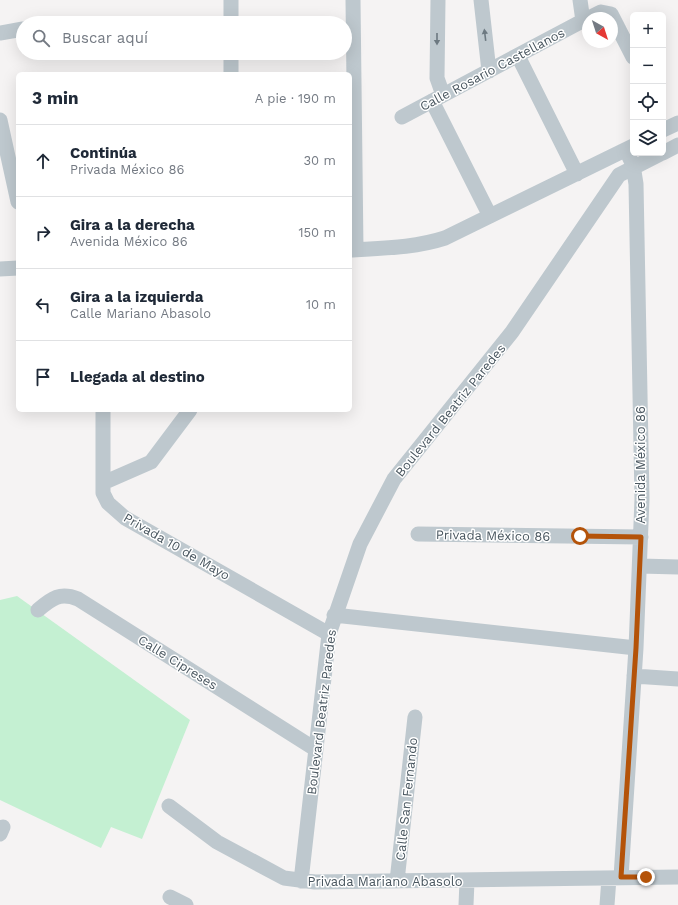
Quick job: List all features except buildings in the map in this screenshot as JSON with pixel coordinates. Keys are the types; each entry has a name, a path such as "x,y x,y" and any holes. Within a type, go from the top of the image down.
{"street":[{"path":"231,0 231,16"},
{"path":"353,0 356,223 353,249 427,244 445,238 629,148"},
{"path":"438,0 437,98 490,216"},
{"path":"481,0 489,71"},
{"path":"580,0 584,12"},
{"name":"Calle Rosario Castellanos","path":"402,117 582,21"},
{"name":"Calle Rosario Castellanos","path":"618,28 630,51"},
{"path":"0,33 16,30"},
{"path":"518,56 578,174"},
{"path":"231,60 231,72"},
{"path":"0,120 16,193"},
{"path":"666,129 678,123"},
{"name":"Boulevard Beatriz Paredes","path":"666,151 678,145"},
{"name":"Avenida México 86","path":"607,905 615,877 634,676 641,537 642,498 636,184 629,148"},
{"name":"Boulevard Beatriz Paredes","path":"300,881 329,634 334,615 360,544 394,479 512,332 618,175 657,156"},
{"path":"0,269 16,268"},
{"name":"Privada 10 de Mayo","path":"103,412 103,483 105,499 115,510 125,518 329,634"},
{"path":"103,483 151,462 188,412"},
{"name":"Privada México 86","path":"418,534 641,537"},
{"path":"640,566 678,567"},
{"name":"Calle Cipreses","path":"38,610 57,596 67,595 78,599 315,749"},
{"path":"334,615 636,648"},
{"path":"634,676 678,679"},
{"name":"Calle San Fernando","path":"397,882 415,717"},
{"name":"Privada Mariano Abasolo","path":"169,806 231,850 284,878 300,881 397,882 678,877"},
{"path":"466,905 468,881"},
{"path":"170,897 186,905"}],"green space":[{"path":"17,596 190,720 142,839 111,827 101,848 0,800 0,600"}],"route":[{"path":"580,536 641,537 636,648 621,877 646,877"}]}
